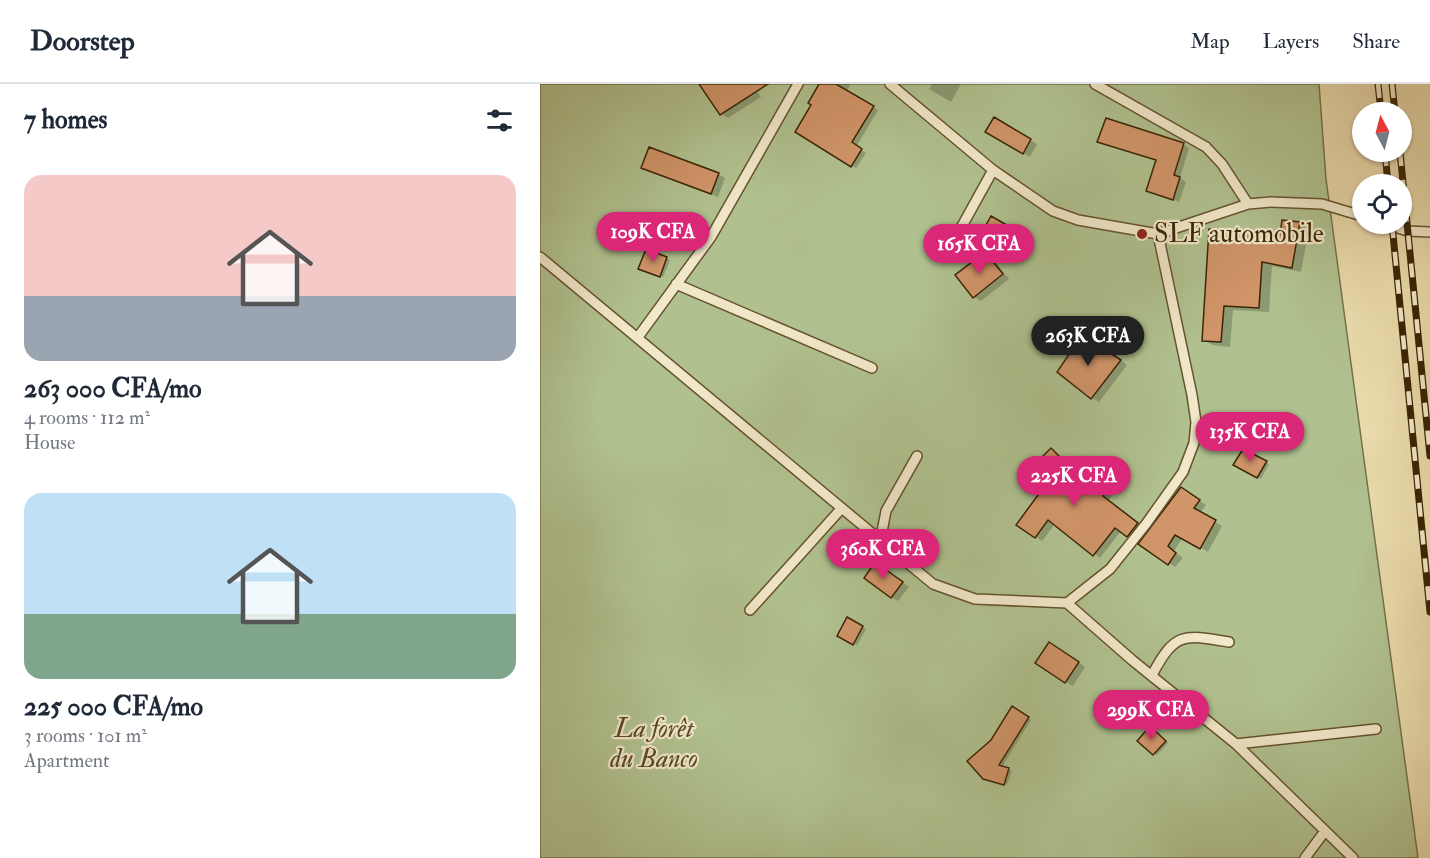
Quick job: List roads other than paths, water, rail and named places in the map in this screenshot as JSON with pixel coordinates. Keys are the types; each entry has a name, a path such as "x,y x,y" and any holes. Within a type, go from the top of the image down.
{"lane":[{"path":"638,337 711,237 798,84"},
{"path":"890,84 993,171 1053,211 1069,217 1158,234 1248,204 1271,202 1322,204 1352,213"},
{"path":"1095,84 1206,147 1222,164 1248,204"},
{"path":"945,256 993,171"},
{"path":"1412,231 1430,232"},
{"path":"1067,603 1110,569 1146,524 1183,472 1194,443 1196,423 1192,395 1158,234"},
{"path":"540,257 933,584 975,599 1067,603 1236,744 1353,858"},
{"path":"676,284 872,368"},
{"path":"880,542 886,511 917,456"},
{"path":"750,610 841,509"},
{"path":"1152,675 1172,643 1197,636 1229,642"},
{"path":"1236,744 1376,729"},
{"path":"1305,858 1325,831"}],"railway":[{"path":"1378,84 1380,102"},
{"path":"1392,84 1394,102"},
{"path":"1386,162 1387,174"},
{"path":"1401,162 1430,456"},
{"path":"1393,234 1430,612"}],"place":[{"name":"SLF automobile","path":"1142,234"}],"park label":[{"name":"La forêt du Banco","path":"654,744"}]}
